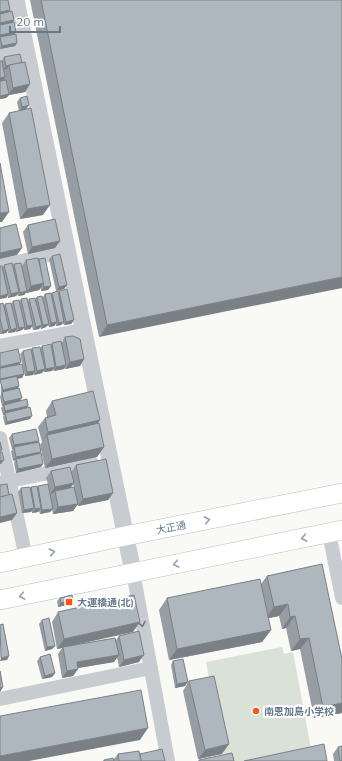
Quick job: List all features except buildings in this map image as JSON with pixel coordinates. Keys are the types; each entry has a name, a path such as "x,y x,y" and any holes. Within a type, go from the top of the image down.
{"main road":[{"name":"大正通","path":"0,563 125,536 342,493"},
{"path":"0,600 335,532"}],"street":[{"path":"16,0 82,330 133,572 168,761"},
{"path":"0,54 25,49"},
{"path":"0,266 66,251"},
{"path":"0,346 82,330"},
{"path":"0,438 4,482 26,558"},
{"path":"4,482 109,460"},
{"path":"335,532 342,598"},
{"path":"0,699 151,668"}],"shaded area":[{"path":"282,647 284,654 293,652 312,754 278,761 225,761 206,662"}],"place":[{"name":"大運橋通(北)","path":"69,602"},
{"name":"南恩加島小学校","path":"256,711"}]}
